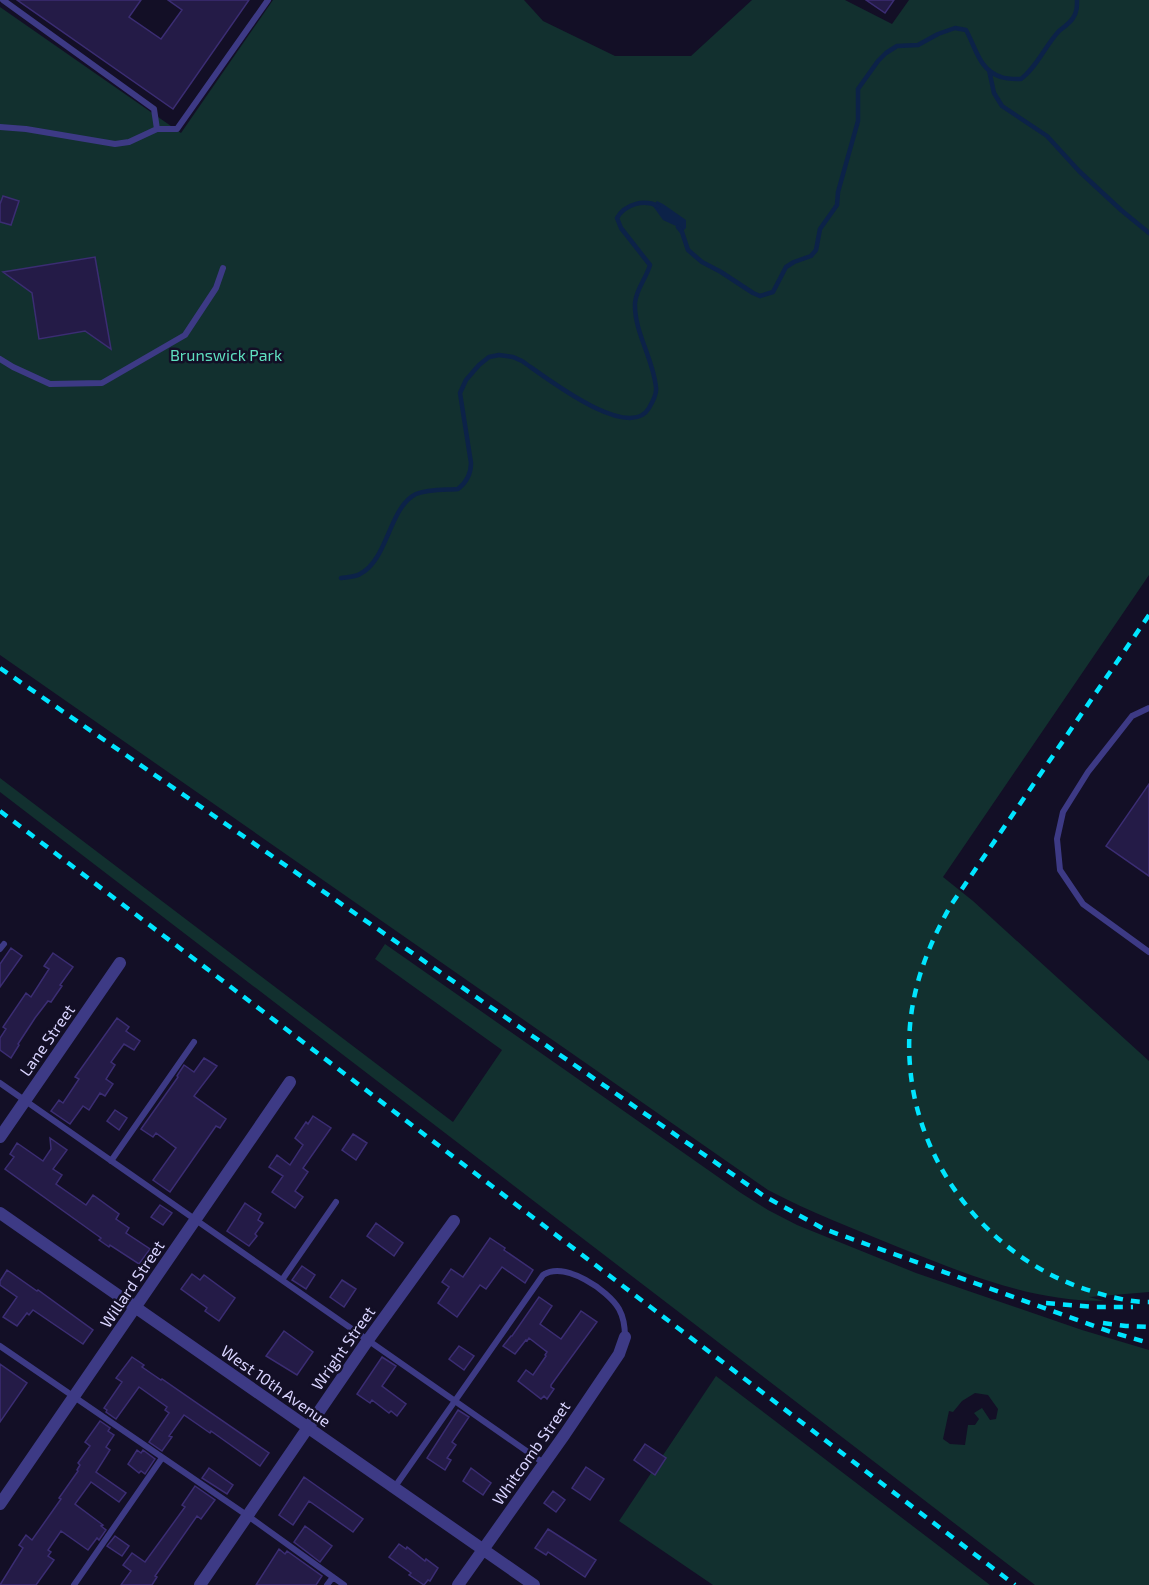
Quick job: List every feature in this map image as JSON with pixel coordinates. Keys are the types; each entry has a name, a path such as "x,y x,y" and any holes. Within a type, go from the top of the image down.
{"street":[{"name":"Lane Street","path":"0,1137 120,963"},
{"name":"Willard Street","path":"0,1504 290,1082"},
{"name":"West 10th Avenue","path":"0,1213 534,1585"},
{"name":"Wright Street","path":"200,1585 368,1340 454,1221"},
{"name":"Whitcomb Street","path":"458,1585 545,1464 619,1354 625,1337"}],"lane":[{"path":"3,0 154,110 158,129"},
{"path":"0,127 26,129 115,144 129,142 158,129 177,129 268,0"},
{"path":"0,359 13,368 50,384 102,383 185,335 216,288 223,268"},
{"path":"1149,708 1132,716 1088,772 1063,812 1057,839 1060,870 1083,904 1149,952"},
{"path":"111,1161 194,1042"},
{"path":"0,1083 545,1464"},
{"path":"282,1280 336,1202"},
{"path":"394,1488 540,1279 548,1272 558,1271 578,1277 605,1295 619,1310 625,1328 625,1337"},
{"path":"0,1346 248,1516 344,1585"},
{"path":"74,1585 162,1458"},
{"path":"327,1585 333,1577"}],"green space":[{"name":"Brunswick Park","path":"273,0 524,0 543,21 615,56 691,56 752,0 845,0 892,24 909,0 1149,0 1149,575 943,877 973,901 1149,1061 1149,1292 1089,1297 1104,1301 1077,1300 1024,1291 923,1257 832,1220 768,1190 0,655 0,7 181,133"},
{"path":"0,778 453,1122 502,1050 375,959 385,944 768,1210 797,1225 916,1273 1082,1330 1149,1350 1149,1585 1035,1585 0,792","holes":["975,1393 988,1395 998,1409 996,1419 990,1420 982,1408 974,1413 979,1419 975,1425 968,1425 965,1445 950,1444 943,1439 949,1411 953,1412 962,1401"]},
{"path":"716,1376 990,1585 713,1585 619,1521"}],"water":[{"path":"657,201 686,220 686,228 682,232 676,226 663,220 653,206"}],"building":[{"path":"17,0 141,0 129,17 161,39 182,10 168,0 249,0 173,109"},
{"path":"866,0 894,0 885,13"},
{"path":"3,196 19,201 11,225 0,222 0,204"},
{"path":"95,257 111,349 85,331 39,339 32,293 3,272"},
{"path":"1149,784 1149,876 1106,846"},
{"path":"11,948 22,956 0,987 0,964"},
{"path":"53,953 73,967 51,1002 48,1001 35,1018 11,1058 0,1050 0,1038 6,1029 3,1027 26,993 31,997 49,969 44,966"},
{"path":"117,1018 129,1027 126,1031 140,1041 134,1050 124,1044 111,1062 115,1065 106,1079 113,1084 105,1096 100,1093 89,1110 83,1106 70,1124 51,1111 59,1100 63,1103 79,1079 75,1077"},
{"path":"204,1058 217,1066 194,1096 226,1119 220,1128 216,1126 170,1192 153,1180 176,1148 156,1133 153,1137 141,1129 184,1065 194,1072"},
{"path":"115,1110 127,1118 119,1130 107,1121"},
{"path":"313,1116 331,1128 303,1168 308,1172 295,1191 303,1197 295,1208 272,1192 283,1176 269,1167 277,1155 290,1165 303,1145 295,1138"},
{"path":"353,1134 367,1143 356,1160 342,1150"},
{"path":"50,1138 67,1150 53,1169 62,1175 56,1184 86,1205 93,1195 119,1214 116,1219 129,1228 126,1233 150,1249 139,1264 99,1240 101,1238 5,1169 14,1157 10,1154 17,1143 43,1161 51,1149"},
{"path":"245,1203 261,1214 258,1220 263,1223 249,1246 227,1231"},
{"path":"160,1205 172,1213 163,1225 151,1217"},
{"path":"376,1223 403,1243 394,1256 367,1236"},
{"path":"490,1238 533,1270 525,1283 502,1267 486,1289 480,1285 457,1317 438,1303 449,1287 442,1282 451,1269 463,1277"},
{"path":"302,1266 315,1275 306,1289 292,1280"},
{"path":"7,1270 93,1330 83,1344 33,1310 29,1315 27,1313 17,1326 3,1317 17,1297 0,1285"},
{"path":"192,1274 200,1280 204,1275 235,1298 219,1321 205,1311 207,1308 181,1289"},
{"path":"342,1280 356,1289 344,1307 330,1297"},
{"path":"539,1297 552,1306 540,1324 561,1339 581,1311 597,1322 551,1385 554,1389 547,1399 544,1396 541,1399 518,1381 526,1370 533,1375 547,1352 529,1338 515,1354 503,1346"},
{"path":"284,1331 313,1352 297,1375 266,1356"},
{"path":"459,1346 474,1356 464,1370 449,1359"},
{"path":"132,1357 144,1365 142,1367 269,1453 260,1466 184,1415 169,1436 172,1437 162,1451 149,1442 169,1413 165,1410 167,1407 139,1387 116,1419 106,1412 104,1408 122,1382 116,1378"},
{"path":"382,1357 396,1366 382,1386 406,1404 397,1416 372,1400 370,1403 357,1394"},
{"path":"0,1364 27,1383 0,1422"},
{"path":"458,1410 469,1417 452,1442 456,1445 447,1458 451,1460 445,1470 427,1458"},
{"path":"100,1421 110,1428 108,1431 114,1435 106,1447 110,1450 96,1472 126,1493 119,1502 91,1482 75,1504 103,1525 101,1526 106,1530 88,1550 61,1531 48,1550 51,1552 48,1556 54,1560 36,1585 0,1585 23,1548 19,1545 26,1535 32,1540 61,1499 59,1498 78,1471 80,1465 78,1463 90,1446 85,1442"},
{"path":"645,1444 666,1458 655,1475 634,1460"},
{"path":"137,1450 141,1453 143,1450 155,1459 145,1474 141,1471 139,1473 128,1464"},
{"path":"586,1467 604,1479 590,1500 572,1488"},
{"path":"209,1468 233,1485 227,1494 202,1478"},
{"path":"471,1468 491,1483 483,1495 463,1481"},
{"path":"304,1477 363,1519 353,1532 309,1501 293,1525 279,1515"},
{"path":"195,1486 215,1500 201,1519 197,1516 155,1576 157,1577 152,1585 121,1585 131,1571 123,1565 132,1553 145,1562 185,1507 182,1505"},
{"path":"553,1491 565,1500 556,1512 544,1503"},
{"path":"305,1526 332,1546 320,1562 294,1542"},
{"path":"548,1529 596,1560 585,1577 548,1552 546,1555 535,1548"},
{"path":"115,1536 129,1546 122,1556 107,1546"},
{"path":"399,1544 438,1568 430,1581 428,1580 424,1585 389,1557"},
{"path":"279,1549 285,1554 287,1551 322,1576 316,1585 256,1585"}],"waterway":[{"path":"678,227 688,250 702,262 760,296 773,292 786,267 811,256 816,250 820,229 837,205 838,192 858,121 858,89 886,53 897,46 918,45 955,28 966,30 979,58 988,69 1003,78 1021,79 1032,69 1059,31 1072,20 1076,12 1077,0"},
{"path":"989,70 994,93 1002,106 1047,136 1079,171 1149,233"},
{"path":"341,578 358,575 369,567 383,546 400,510 416,494 431,490 458,489 466,481 471,463 460,393 466,380 489,357 499,355 522,361 586,403 624,418 639,417 649,408 656,387 637,324 635,303 637,293 650,265 621,228 617,218 625,209 635,204 647,203 658,206"}],"railway":[{"path":"1149,615 951,905 924,963 913,1003 909,1044 916,1104 928,1140 945,1175 967,1206 993,1234 1023,1258 1055,1277 1105,1295 1149,1302"},
{"path":"0,668 764,1196 824,1229 1111,1332 1149,1343"},
{"path":"0,811 1015,1585"},
{"path":"1046,1303 1133,1307"},
{"path":"1103,1323 1149,1327"}]}
